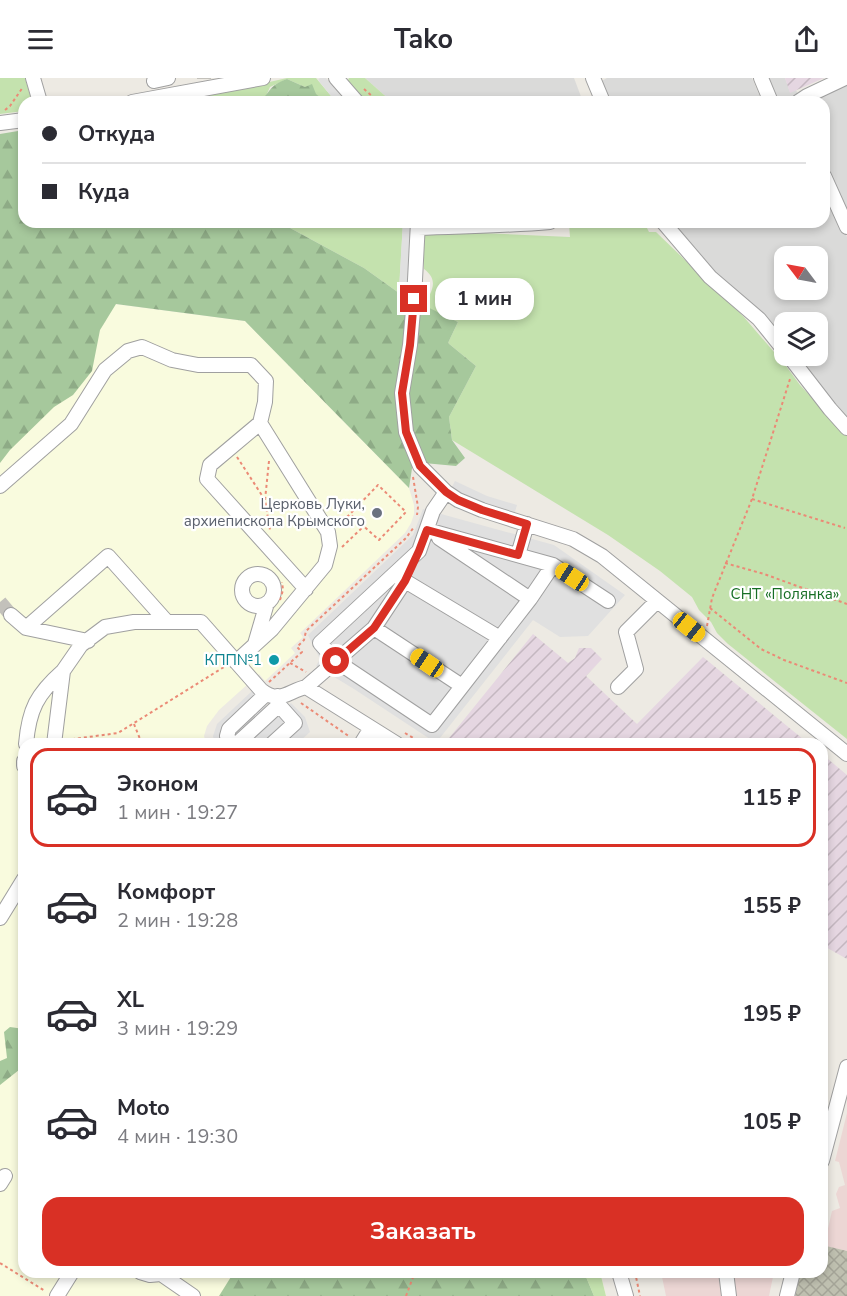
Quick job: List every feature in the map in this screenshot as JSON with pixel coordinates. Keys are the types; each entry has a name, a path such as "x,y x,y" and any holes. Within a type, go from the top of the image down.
{"street":[{"path":"154,81 168,78"},
{"path":"157,96 206,84 263,78"},
{"path":"336,78 352,96"},
{"path":"593,78 600,96"},
{"path":"760,78 768,96"},
{"path":"807,96 845,78"},
{"path":"29,82 37,96"},
{"path":"0,123 18,121"},
{"path":"830,189 847,227"},
{"path":"418,228 410,345 402,393 406,432 420,466 446,492 458,500 573,539 602,556 827,738"},
{"path":"668,228 710,277 759,319 774,338"},
{"path":"0,486 71,424 105,370 128,351 142,347 172,360 198,365 251,365 266,381 265,402 260,423 210,465 207,479 306,589"},
{"path":"798,366 847,428"},
{"path":"235,661 272,629 306,589 325,565 330,546 328,532 260,423"},
{"path":"275,696 306,687 374,628 405,581 419,551 421,528 446,492"},
{"path":"518,555 527,524"},
{"path":"421,528 553,565 608,601"},
{"path":"421,528 530,599"},
{"path":"419,551 321,642 336,661 432,725 530,599 553,565"},
{"path":"26,628 108,556 167,622"},
{"path":"405,581 500,638"},
{"path":"618,687 636,669 626,632 657,601"},
{"path":"255,644 261,624 261,604"},
{"path":"11,615 26,628 88,640"},
{"path":"27,738 32,709 50,682 63,671 81,645 105,627 134,622 201,622 235,661 275,696 295,723 279,738"},
{"path":"374,628 462,686"},
{"path":"56,738 63,671"},
{"path":"306,687 387,738"},
{"path":"359,738 371,728"},
{"path":"828,739 847,754"},
{"path":"0,918 18,889"},
{"path":"828,1138 847,1067"},
{"path":"54,1296 68,1278"},
{"path":"167,1278 194,1296"},
{"path":"622,1278 626,1296"},
{"path":"727,1278 729,1296"},
{"path":"787,1296 792,1278"}],"path":[{"path":"0,114 10,106 29,82"},
{"path":"705,640 710,608 725,563 752,499 790,366"},
{"path":"231,447 265,500"},
{"path":"411,470 418,507 417,518"},
{"path":"347,517 378,485 406,512 379,540 350,514"},
{"path":"752,499 844,528"},
{"path":"340,549 364,526"},
{"path":"352,738 299,702 275,696 302,652 297,647 304,640 306,631 406,538 421,528"},
{"path":"725,563 764,574 847,604"},
{"path":"710,608 761,649 847,683"},
{"path":"86,738 118,733 235,661"},
{"path":"133,724 139,738"},
{"path":"0,1263 18,1274"},
{"path":"25,1278 54,1296"},
{"path":"406,1296 413,1278"},
{"path":"636,1278 640,1296"}],"shaded area":[{"path":"326,78 341,96 331,96 318,80"},
{"path":"365,78 574,78 581,96 385,96"},
{"path":"607,78 752,78 760,96 607,96 600,82"},
{"path":"765,78 785,78 790,92 796,90 799,96 772,96"},
{"path":"785,78 824,78 790,93"},
{"path":"847,84 847,214 830,179 830,96 822,96"},
{"path":"830,200 847,237 847,421 826,396 807,366 828,366 828,312 774,312 774,327 717,276 678,228 830,228"},
{"path":"403,228 412,228 407,288 399,288"},
{"path":"0,294 115,304 245,321 409,488 414,514 405,533 300,633 303,637 291,648 295,653 265,681 259,674 219,710 207,726 204,738 18,738 18,1278 602,1278 606,1296 0,1296"},
{"path":"455,481 487,496 517,505 515,512 484,503 451,489"},
{"path":"423,509 554,545 625,595 588,636 560,637 533,620 440,738 428,738 316,666 320,659 308,635 413,535"},
{"path":"533,634 568,663 575,658 579,648 591,648 602,659 586,676 637,724 703,657 802,738 449,738"},
{"path":"252,691 276,716 291,703 305,717 310,732 304,738 214,738 217,724"},
{"path":"828,759 847,775 847,959 828,948"},
{"path":"847,1113 847,1251 828,1247 828,1228 832,1211 840,1208 836,1194 839,1187 845,1185 839,1162 835,1161"},
{"path":"828,1246 847,1251 847,1296 795,1296 799,1278 828,1278"},
{"path":"662,1278 773,1278 769,1296 666,1296"}],"green space":[{"path":"0,78 25,78 30,96 18,96 18,112 0,114"},
{"path":"287,78 316,78 331,96 318,96 287,79 270,87 266,96 207,96"},
{"path":"349,78 365,78 385,96 361,96 347,82"},
{"path":"287,79 305,87 312,84 318,96 265,96 273,86"},
{"path":"18,131 18,228 290,228 364,268 399,293 458,322 448,343 476,366 449,417 452,440 465,458 456,466 413,462 409,488 245,321 116,304 100,330 92,371 73,395 54,407 10,450 0,463 0,134"},
{"path":"290,228 403,228 399,293 364,268"},
{"name":"СНТ «Полянка»","path":"422,228 444,228 458,232 570,237 569,228 647,228 649,232 656,232 743,316 774,352 774,366 786,366 800,385 847,436 847,739 728,644 699,610 692,597 660,571 608,535 452,440 449,417 476,366 448,343 458,322 424,306 433,287 429,273 424,269"},
{"path":"10,1027 18,1028 18,1071 0,1085 0,1061 7,1058 4,1032"},
{"path":"230,1278 586,1278 594,1296 219,1296"},
{"path":"586,1278 602,1278 606,1296 594,1296"}],"tunnel":[{"path":"0,602 11,615"}],"place":[{"name":"Церковь Луки, архиепископа Крымского","path":"377,513"},
{"name":"КПП№1","path":"274,660"}],"route":[{"path":"336,661 374,628 405,581 427,530 518,555 527,524 458,500 446,492 420,466 406,432 402,393 410,345 414,299"}]}
